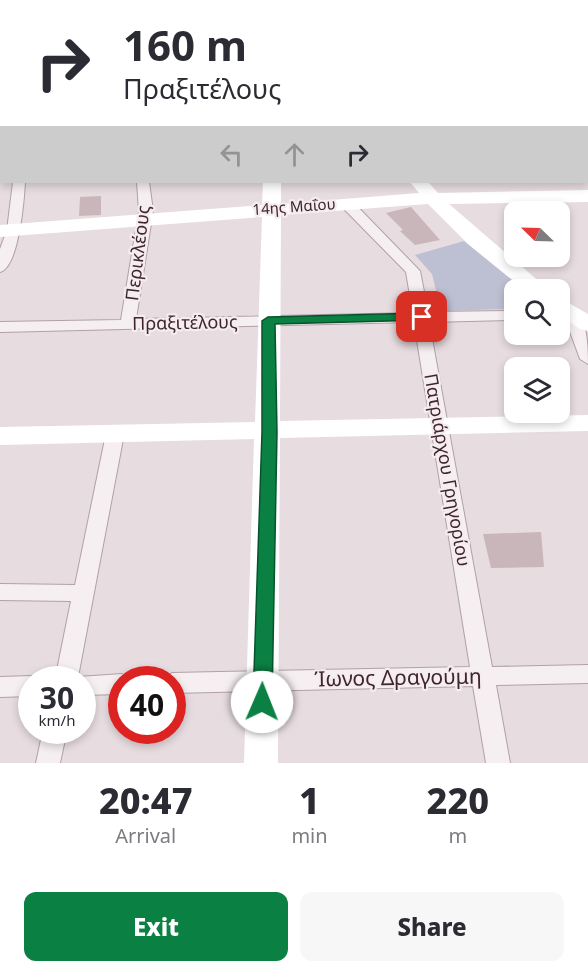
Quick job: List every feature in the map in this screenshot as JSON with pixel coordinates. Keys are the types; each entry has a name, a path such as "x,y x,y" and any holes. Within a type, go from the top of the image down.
{"main road":[{"path":"261,763 272,183"},
{"path":"420,183 432,199 472,236 525,279"},
{"name":"14ης Μαΐου","path":"7,230 146,218 432,199 588,196"},
{"path":"0,436 269,432 588,423"}],"street":[{"path":"0,268 19,183"},
{"name":"Περικλέους","path":"128,324 146,218 143,183"},
{"name":"Πατριάρχου Γρηγορίου","path":"347,204 414,271 498,763"},
{"name":"Πραξιτέλους","path":"0,327 504,315"},
{"path":"570,316 588,359"},
{"path":"69,666 115,434"},
{"path":"0,592 83,593"},
{"name":"Ίωνος Δραγούμη","path":"186,683 588,674"},
{"path":"0,687 18,686"},
{"path":"48,763 52,744"}],"shaded area":[{"path":"464,241 511,279 504,279 504,309 441,311 432,274 415,255"}],"building":[{"path":"101,196 101,215 79,216 80,197"},
{"path":"411,207 440,240 415,245 386,213"},
{"path":"541,532 544,567 491,568 483,534"}],"route":[{"path":"262,702 269,432 268,321 422,317"}]}
